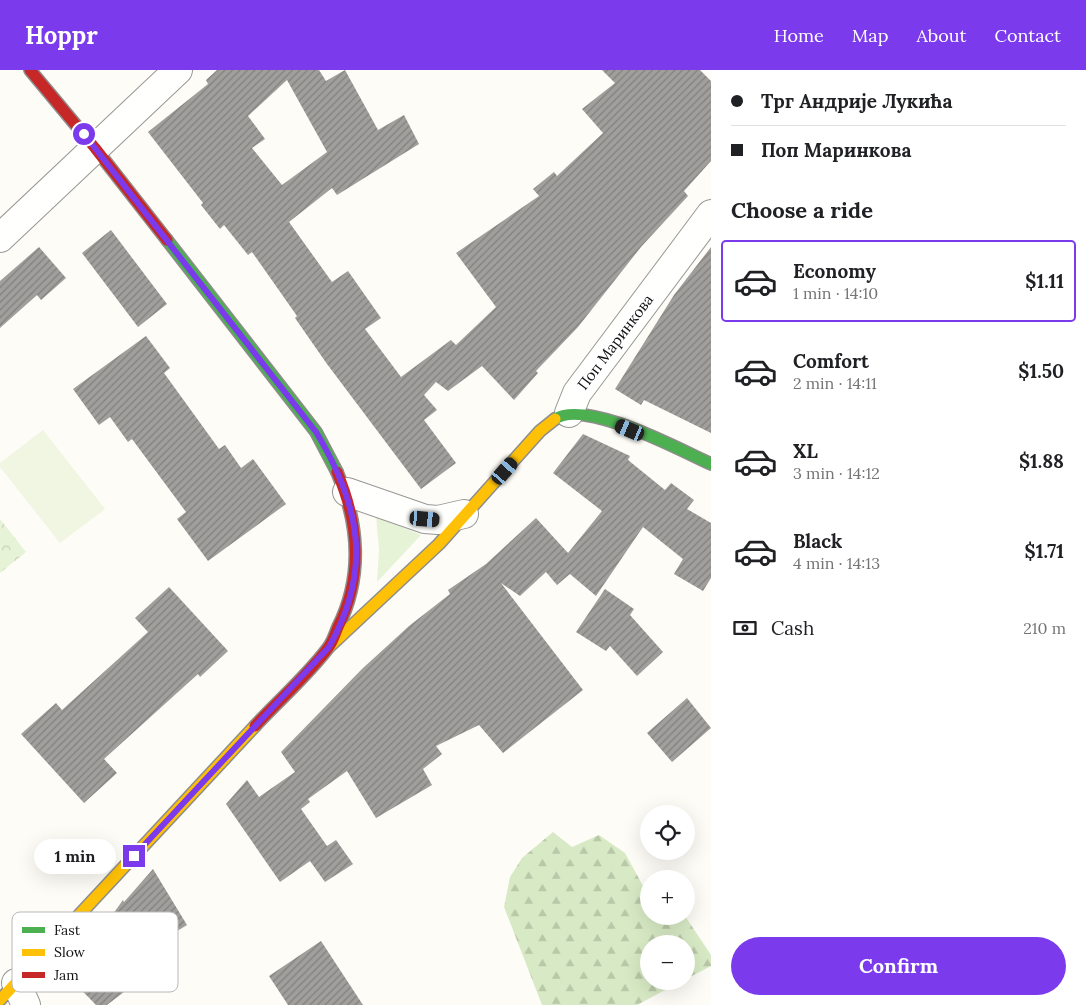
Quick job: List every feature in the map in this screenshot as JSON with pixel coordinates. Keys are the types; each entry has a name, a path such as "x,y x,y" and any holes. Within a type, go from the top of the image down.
{"main road":[{"path":"30,70 95,148 316,432 336,465 347,492 356,537 356,567 342,622 329,647"},
{"path":"90,912 329,647 439,544 464,514 551,421 569,413 598,416 711,464"}],"street":[{"path":"0,238 178,70"},
{"name":"Поп Маринкова","path":"569,413 577,393 711,214"},
{"path":"347,492 425,519 438,520 464,514"}],"green space":[{"path":"43,430 105,509 60,543 0,467 0,463"},
{"path":"376,516 421,535 377,582 379,550"},
{"path":"0,519 26,552 0,573"},
{"path":"553,832 572,847 599,835 625,853 640,880 640,925 691,925 711,955 711,966 695,974 695,935 640,935 640,990 665,990 637,1005 542,1005 504,907 510,877 522,858"}],"building":[{"path":"217,70 319,70 326,81 345,70 378,130 404,115 419,144 337,195 332,188 289,222 332,282 348,271 381,318 365,329 401,377 451,340 456,345 496,307 456,253 539,196 533,189 554,172 557,176 603,133 582,109 615,83 602,70 700,70 711,81 711,161 684,191 688,196 641,247 578,327 536,371 538,373 514,400 482,366 448,391 436,382 424,395 437,410 424,420 456,463 421,489 327,364 295,318 297,316 252,252 248,255 224,225 220,229 201,205 203,203 148,132 208,84 206,80","holes":["287,80 327,152 282,185 252,148 265,139 248,116"]},
{"path":"111,230 167,304 138,327 82,253"},
{"path":"39,247 66,278 41,300 37,295 0,328 0,281"},
{"path":"711,247 711,433 644,400 641,405 615,389 674,295"},
{"path":"146,336 170,368 164,373 219,449 225,445 241,468 253,459 286,504 208,561 177,519 186,512 132,439 128,442 110,417 99,425 73,389"},
{"path":"583,434 630,456 628,460 665,490 671,483 694,500 687,509 711,523 711,578 703,591 674,574 683,559 643,527 596,596 570,574 557,585 546,572 520,596 501,583 583,690 503,753 479,725 436,746 442,754 423,769 432,785 376,818 347,771 308,799 310,802 301,809 327,846 336,840 353,864 325,882 310,861 280,882 226,804 247,780 259,797 295,772 281,752 362,669 409,626 450,594 448,590 486,564 536,518 568,553 602,511 553,473"},
{"path":"169,587 228,651 200,677 198,674 104,759 117,773 84,803 21,734 56,703 62,710 148,632 135,618"},
{"path":"605,589 634,609 630,615 663,652 637,676 610,646 606,651 576,632"},
{"path":"687,698 711,728 672,762 647,733"},
{"path":"153,869 187,925 178,930 178,912 114,912 123,900 124,902"},
{"path":"321,941 363,1005 288,1005 269,976"},
{"path":"83,992 124,992 107,1005 96,1005"}],"traffic: fast":[{"path":"167,240 316,432 337,472"},
{"path":"555,419 569,415 588,415 609,420 632,428 711,464"}],"traffic: slow":[{"path":"329,647 439,544 540,431 555,419"},
{"path":"82,912 255,726"},
{"path":"0,1000 12,987"}],"traffic: jam":[{"path":"30,70 95,148 167,240"},
{"path":"255,726 302,678 328,648 333,641 346,608 354,569 354,530 350,511 337,472"}],"route":[{"path":"84,134 316,432 336,465 347,492 356,537 356,567 351,593 342,622 329,647 134,856"}]}
